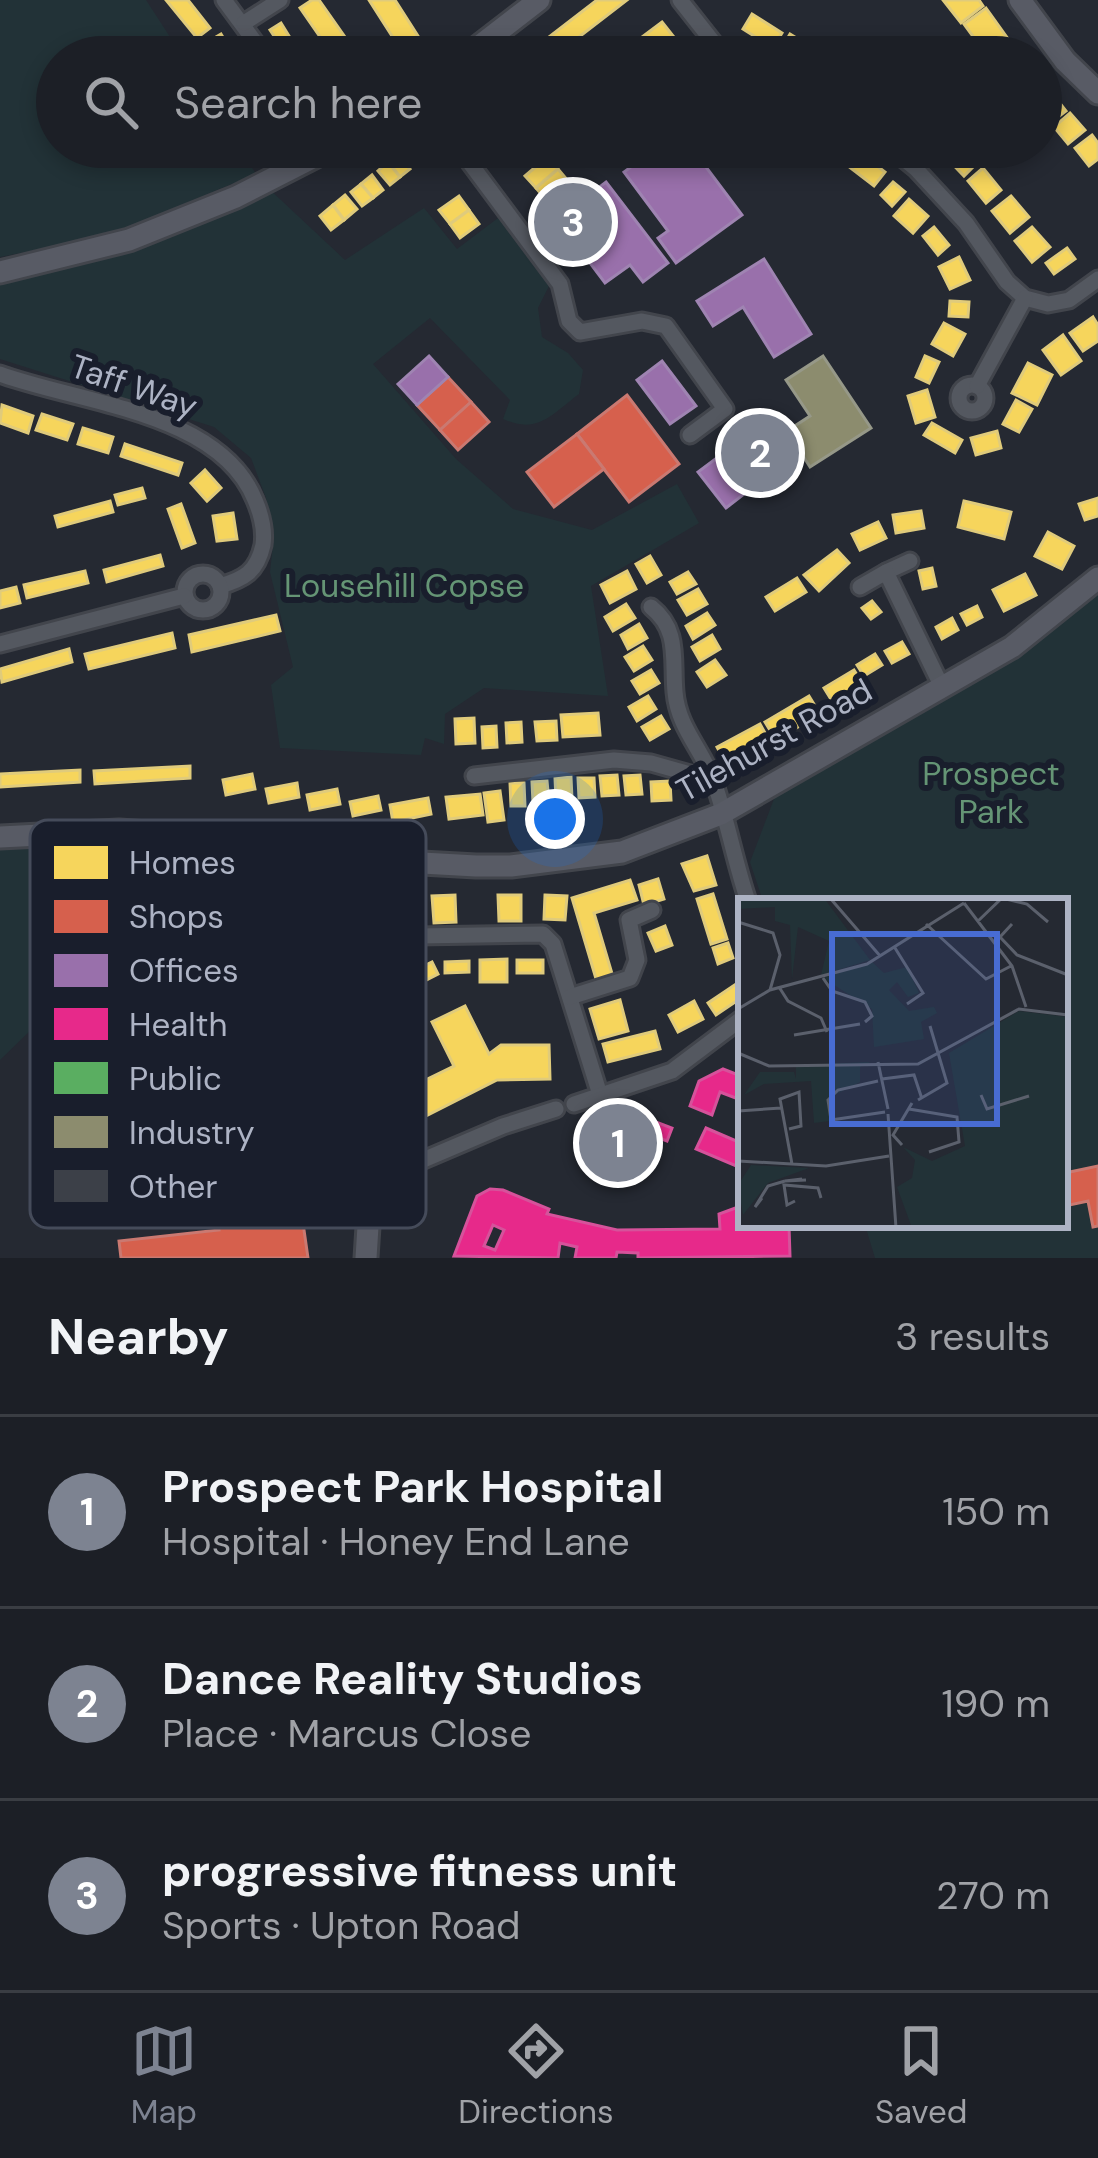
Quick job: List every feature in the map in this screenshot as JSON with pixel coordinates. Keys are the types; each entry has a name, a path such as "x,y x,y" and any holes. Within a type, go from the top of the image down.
{"street":[{"path":"224,0 252,36"},
{"path":"244,23 280,0"},
{"path":"492,36 539,0"},
{"path":"680,0 708,36"},
{"path":"1020,0 1047,36"},
{"path":"1062,57 1098,93"},
{"path":"0,272 129,240 236,197 290,168"},
{"path":"474,168 560,284 569,321 580,332 642,321 666,326 725,409 690,435"},
{"path":"915,168 1025,298 1048,304 1069,300 1098,279"},
{"path":"977,386 1025,298"},
{"name":"Taff Way","path":"0,374 131,412 223,452 250,487 261,514 264,542 254,569 244,579 220,586"},
{"path":"860,587 910,561"},
{"path":"886,572 941,685"},
{"path":"200,574 212,576 220,586 218,604 207,610 195,609 184,596 186,584 200,574"},
{"name":"Tilehurst Road","path":"426,863 511,866 622,852 721,814 1012,647 1098,578"},
{"path":"0,644 184,596"},
{"path":"651,607 663,616 674,637 675,694 682,724 715,781 747,898"},
{"path":"474,776 614,760 651,763 715,781"},
{"name":"Tilehurst Road","path":"0,837 30,835"},
{"path":"570,997 629,978 637,960 629,920 652,910"},
{"path":"426,936 527,932 542,934 553,944 601,1098"},
{"path":"574,1104 672,1071 738,1021"},
{"path":"426,1152 556,1109"},
{"path":"366,1258 368,1228"}],"green space":[{"path":"0,0 146,0 169,36 36,36 36,168 252,168 256,174 104,237 0,257"},
{"name":"Lousehill Copse","path":"266,186 345,260 424,208 457,249 498,218 549,286 538,308 542,337 568,353 583,370 579,394 544,420 526,425 503,419 510,400 430,318 373,364 456,459 513,509 592,530 677,484 699,523 591,586 608,696 484,688 445,714 444,744 425,738 421,755 280,748 271,685 293,667 270,572 273,544 266,498 251,458 214,427 0,359 0,278"},
{"name":"Prospect Park","path":"1098,590 1098,1258 875,1258 866,1228 1068,1228 1068,898 762,898 750,862 777,791"},
{"path":"30,845 30,1031 0,1060 0,847"}],"building: Homes":[{"path":"166,0 188,0 210,28 195,36"},
{"path":"319,0 344,36 319,36 300,8"},
{"path":"369,0 395,0 418,36 392,36"},
{"path":"597,0 627,0 580,36 550,36"},
{"path":"943,0 979,0 983,6 961,23"},
{"path":"986,8 1006,36 973,36 964,24"},
{"path":"752,14 782,33 754,36 743,29"},
{"path":"662,22 673,36 643,36"},
{"path":"281,23 289,36 274,36 270,30"},
{"path":"1070,113 1085,130 1068,144 1062,137 1062,120"},
{"path":"1092,135 1098,143 1098,159 1089,166 1075,148"},
{"path":"393,168 400,177 390,185 378,171"},
{"path":"534,168 558,169 536,188 525,176"},
{"path":"851,168 885,172 874,186"},
{"path":"983,168 1001,190 986,203 968,181"},
{"path":"558,169 569,182 547,201 536,188"},
{"path":"372,175 383,190 373,198 361,184"},
{"path":"893,182 905,192 892,206 881,195"},
{"path":"361,184 373,198 362,206 351,192"},
{"path":"345,195 357,209 344,220 333,205"},
{"path":"459,196 469,210 450,224 439,210"},
{"path":"1011,196 1029,217 1010,233 992,211"},
{"path":"909,199 928,216 913,233 894,216"},
{"path":"333,205 344,220 331,230 320,216"},
{"path":"469,210 479,224 460,238 450,224"},
{"path":"934,227 949,245 938,255 923,236"},
{"path":"1032,227 1050,247 1032,262 1015,241"},
{"path":"1067,248 1075,259 1054,274 1046,263"},
{"path":"959,257 970,280 950,289 939,267"},
{"path":"950,301 969,302 968,317 949,316"},
{"path":"1093,317 1098,341 1083,351 1070,333"},
{"path":"944,323 965,334 953,356 932,344"},
{"path":"1063,335 1081,361 1061,375 1043,350"},
{"path":"925,356 939,362 929,383 916,377"},
{"path":"1028,363 1052,375 1037,405 1012,393"},
{"path":"927,390 935,417 916,423 908,396"},
{"path":"1016,400 1032,409 1019,432 1003,424"},
{"path":"2,405 33,416 28,433 0,423"},
{"path":"42,414 73,424 67,440 36,430"},
{"path":"932,423 962,440 955,453 924,435"},
{"path":"83,428 113,437 108,453 78,444"},
{"path":"997,431 1001,448 976,455 971,438"},
{"path":"125,444 182,463 178,475 121,456"},
{"path":"205,470 221,488 207,501 191,483"},
{"path":"142,488 145,498 118,505 115,495"},
{"path":"1098,498 1098,516 1085,520 1079,504"},
{"path":"110,501 113,512 58,527 55,516"},
{"path":"964,501 1011,512 1004,539 958,527"},
{"path":"181,504 195,543 182,548 168,509"},
{"path":"921,511 924,528 896,533 893,515"},
{"path":"233,513 237,539 217,541 213,516"},
{"path":"878,522 886,538 860,550 852,534"},
{"path":"1048,532 1074,546 1062,569 1035,556"},
{"path":"837,550 849,563 819,591 804,575"},
{"path":"160,555 163,566 107,582 104,570"},
{"path":"650,556 661,575 647,583 636,564"},
{"path":"932,568 936,586 923,589 919,571"},
{"path":"85,571 88,583 27,598 24,585"},
{"path":"627,571 636,589 610,603 601,585"},
{"path":"688,572 696,584 677,594 670,582"},
{"path":"1025,574 1036,595 1004,611 993,590"},
{"path":"797,578 806,592 775,611 766,597"},
{"path":"16,587 20,603 0,608 0,591"},
{"path":"698,589 707,604 687,615 678,600"},
{"path":"872,601 881,612 871,619 862,608"},
{"path":"626,604 635,618 613,631 605,617"},
{"path":"977,606 982,617 967,625 961,614"},
{"path":"707,613 715,625 693,639 686,626"},
{"path":"276,615 280,631 192,652 189,635"},
{"path":"952,618 958,630 942,639 936,627"},
{"path":"639,624 647,638 628,649 621,635"},
{"path":"172,633 175,648 89,669 85,654"},
{"path":"712,635 720,649 700,661 692,647"},
{"path":"902,642 909,654 892,663 885,651"},
{"path":"643,646 652,660 634,671 625,657"},
{"path":"69,649 72,662 2,682 0,669"},
{"path":"875,654 882,665 864,676 857,665"},
{"path":"715,660 726,675 707,687 697,672"},
{"path":"651,670 659,683 640,694 632,681"},
{"path":"854,670 867,691 837,709 824,688"},
{"path":"648,696 656,709 637,721 629,707"},
{"path":"809,696 820,714 776,740 765,722"},
{"path":"598,713 600,735 563,737 561,715"},
{"path":"661,716 669,729 650,740 642,727"},
{"path":"474,718 475,743 456,744 455,719"},
{"path":"556,721 557,740 537,741 535,722"},
{"path":"521,722 522,742 507,743 506,723"},
{"path":"760,724 770,742 727,765 717,747"},
{"path":"496,726 497,747 483,748 482,727"},
{"path":"190,766 190,778 95,784 94,771"},
{"path":"80,770 80,782 0,787 0,774"},
{"path":"252,774 255,789 226,795 223,780"},
{"path":"617,775 619,795 602,796 600,776"},
{"path":"640,775 642,794 626,795 624,776"},
{"path":"571,777 572,799 556,799 555,778"},
{"path":"578,778 594,778 595,797 579,798"},
{"path":"547,781 549,802 533,803 532,782"},
{"path":"670,781 671,800 652,801 651,782"},
{"path":"297,783 299,797 269,803 266,789"},
{"path":"510,783 524,783 525,806 511,806"},
{"path":"337,789 340,804 310,810 307,795"},
{"path":"500,791 504,820 488,822 484,793"},
{"path":"480,794 483,815 449,819 446,797"},
{"path":"378,796 381,810 353,816 350,802"},
{"path":"428,798 431,814 393,820 390,805"},
{"path":"707,856 716,885 694,891 682,864"},
{"path":"658,879 664,899 644,905 639,885"},
{"path":"630,880 637,900 594,913 613,977 597,982 572,898"},
{"path":"713,894 727,939 711,944 697,899"},
{"path":"455,895 456,922 434,923 432,896"},
{"path":"498,895 521,895 521,921 499,921"},
{"path":"545,895 567,896 565,920 544,919"},
{"path":"665,926 672,945 656,951 648,933"},
{"path":"728,943 733,958 718,964 713,948"},
{"path":"507,959 507,982 480,982 480,960"},
{"path":"517,960 543,960 543,973 517,973"},
{"path":"469,961 469,972 445,973 445,962"},
{"path":"432,962 438,974 426,980 426,965"},
{"path":"738,983 738,1000 716,1015 708,1003"},
{"path":"620,1000 628,1031 599,1039 590,1009"},
{"path":"694,1001 703,1019 678,1032 669,1015"},
{"path":"465,1006 489,1054 501,1045 549,1045 550,1079 497,1080 426,1116 426,1080 454,1066 432,1022"},
{"path":"655,1031 660,1049 608,1062 603,1044"}],"building: Shops":[{"path":"448,377 471,402 440,430 417,405"},
{"path":"627,395 679,464 629,502 577,434"},
{"path":"471,402 489,422 458,450 440,430"},
{"path":"577,434 604,469 554,507 527,472"},
{"path":"1098,1166 1098,1226 1093,1227 1088,1201 1068,1205 1068,1172"},
{"path":"304,1228 308,1258 121,1258 119,1241 219,1230"}],"building: Offices":[{"path":"629,168 707,168 742,215 676,263 658,238 668,231 624,172"},
{"path":"606,182 668,263 643,282 630,265 605,283 557,219"},
{"path":"764,259 811,334 774,357 743,307 713,326 697,301"},
{"path":"429,356 448,377 417,405 398,384"},
{"path":"662,361 696,406 670,424 637,380"},
{"path":"730,448 757,484 726,508 698,472"}],"building: Health":[{"path":"723,1069 738,1075 738,1099 720,1092 712,1115 690,1106 699,1081"},
{"path":"627,1111 672,1128 667,1141 622,1124"},
{"path":"706,1128 738,1142 738,1167 696,1149"},
{"path":"490,1189 549,1209 547,1214 617,1230 720,1229 719,1214 738,1207 738,1228 789,1228 790,1256 638,1258 638,1253 617,1252 616,1258 575,1258 577,1247 560,1243 558,1258 454,1256 477,1196","holes":["493,1225 504,1230 495,1250 484,1246"]}],"building: Industry":[{"path":"823,356 871,428 810,467 787,431 810,416 786,380"},
{"path":"763,423 790,459 757,484 730,448"}],"place":[{"name":"progressive fitness unit","path":"573,222"},
{"name":"Dance Reality Studios","path":"760,453"},
{"name":"Prospect Park Hospital","path":"618,1143"}]}
